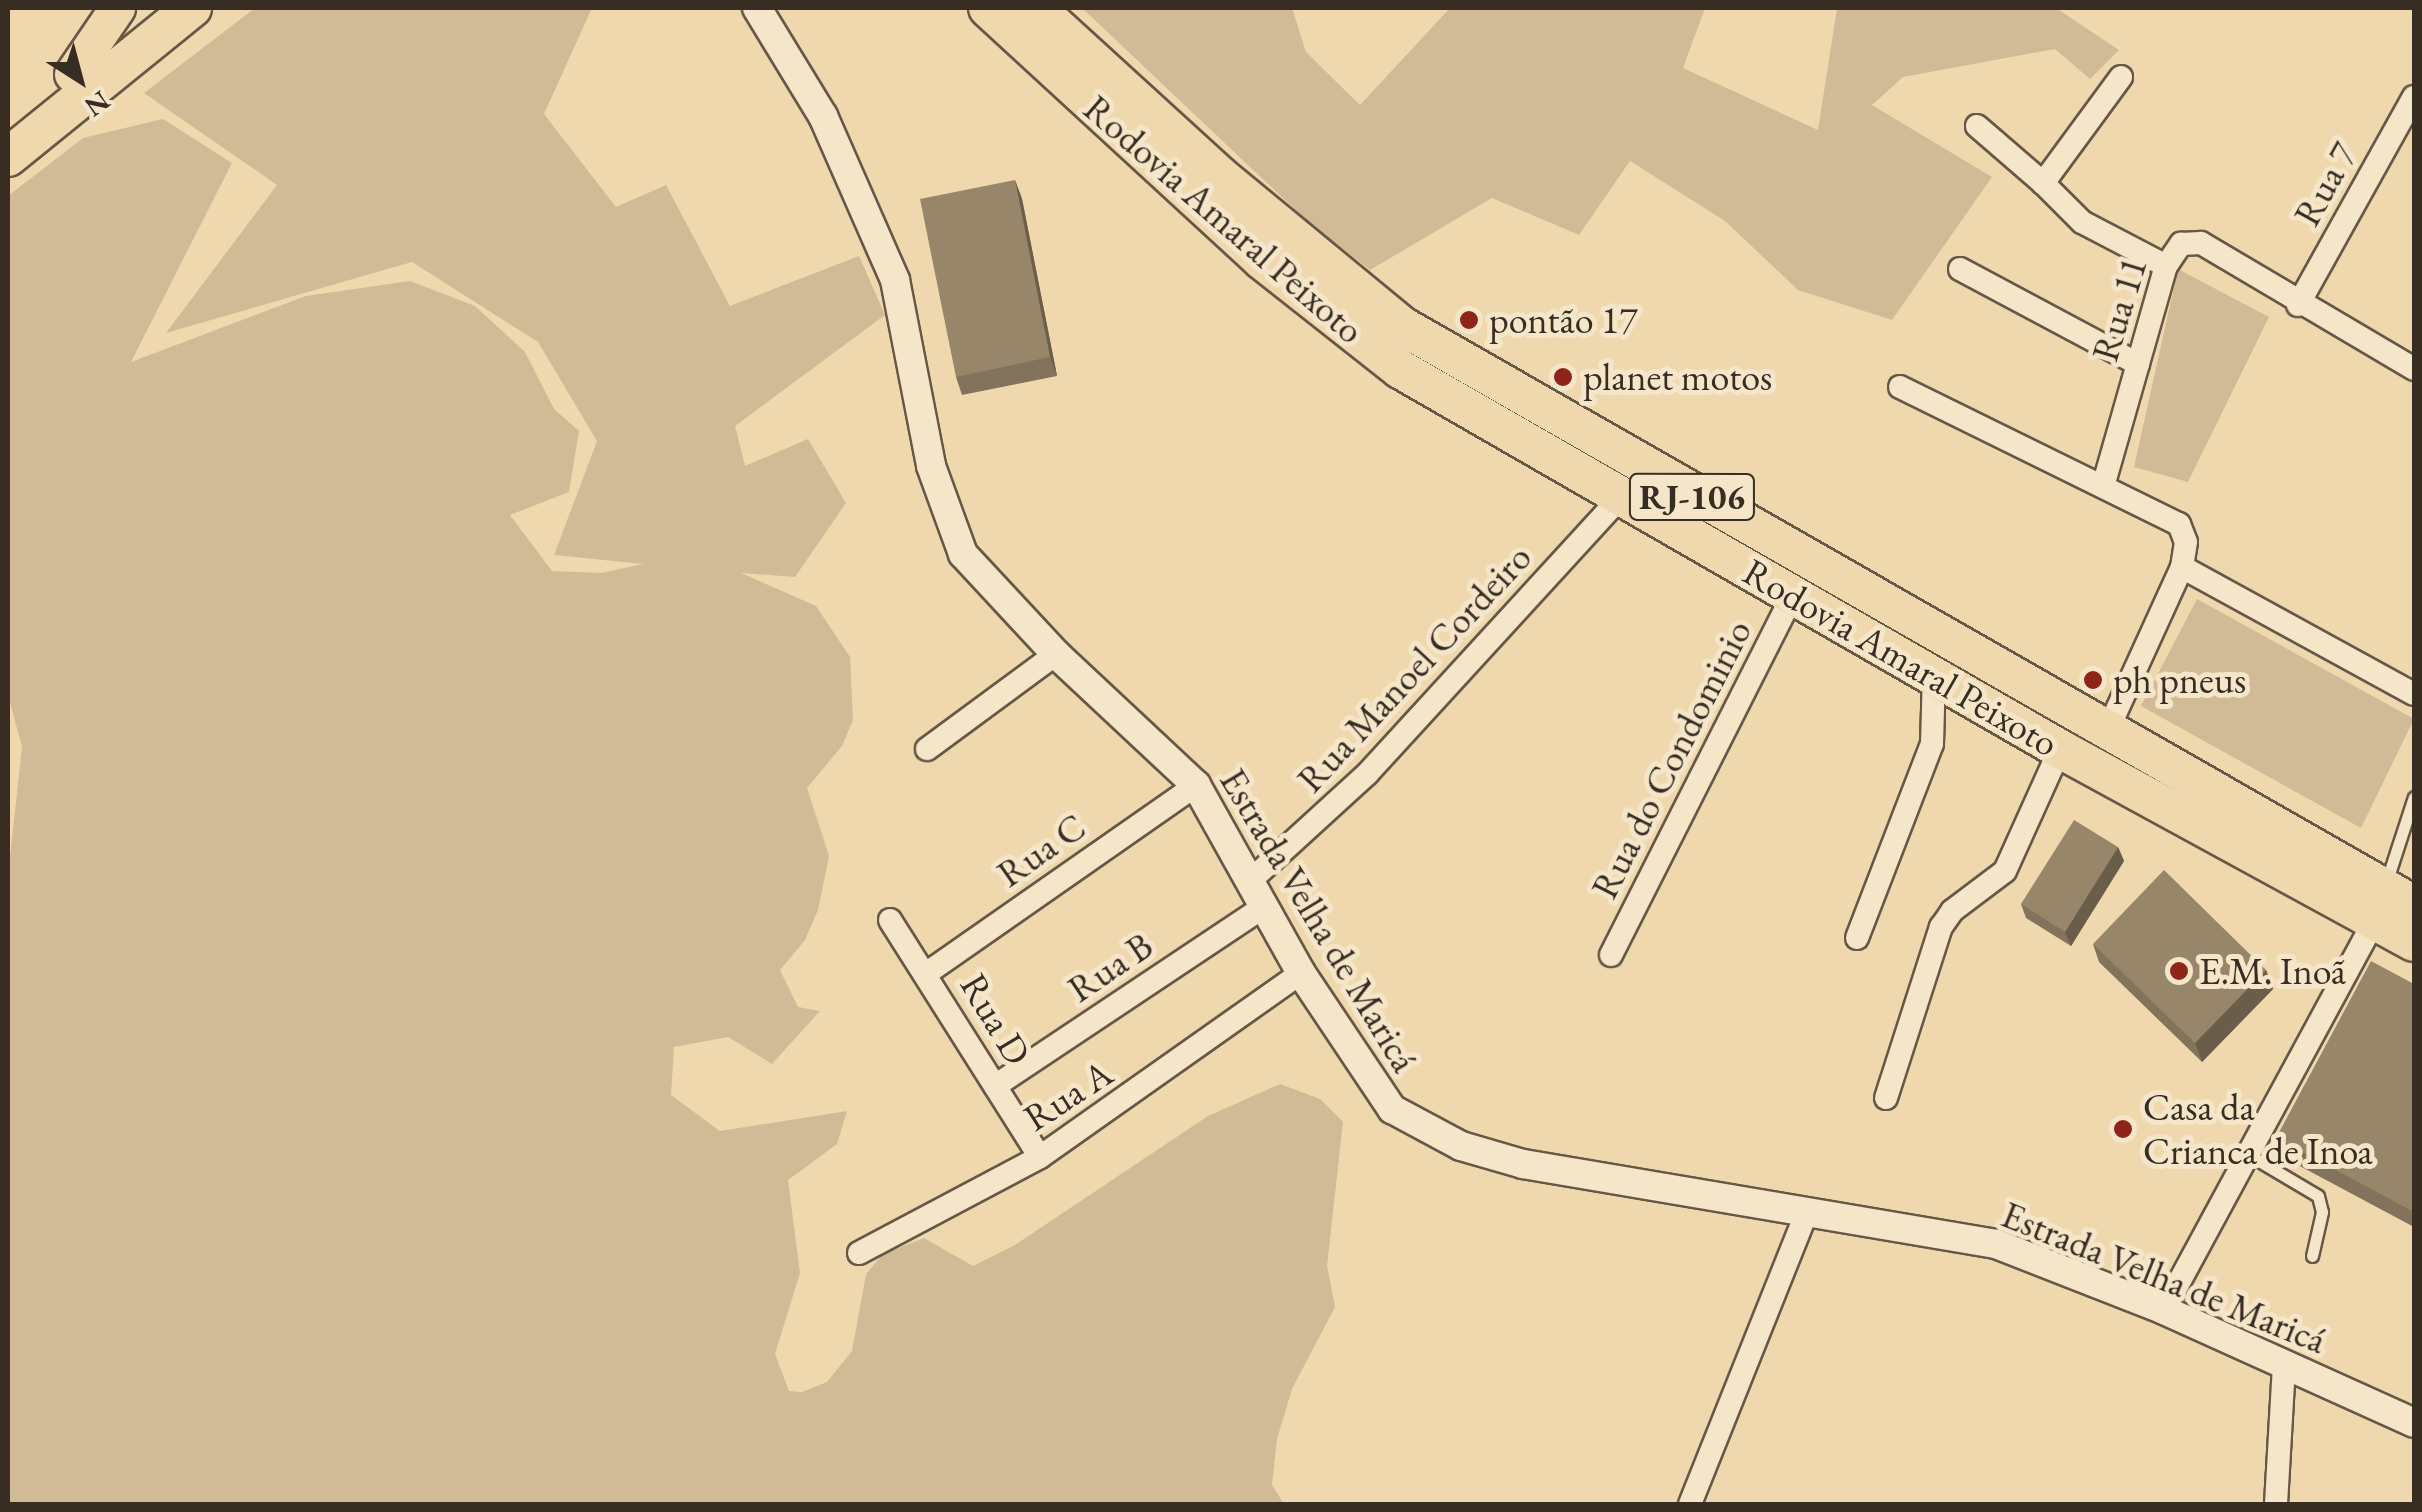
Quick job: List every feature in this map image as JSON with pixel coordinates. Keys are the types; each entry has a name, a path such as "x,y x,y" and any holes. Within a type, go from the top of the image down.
{"highway":[{"path":"8,123 157,8"},
{"path":"8,156 192,8"},
{"name":"Rodovia Amaral Peixoto","path":"988,8 1345,329 1400,369 2060,749 2391,905"},
{"name":"Rodovia Amaral Peixoto","path":"1036,8 1220,176 1402,326 2106,734 2391,905 2414,942"}],"main road":[{"path":"72,74 117,8"}],"street":[{"name":"Estrada Velha de Maricá","path":"757,8 823,116 895,280 949,526 963,554 1056,654 1196,785 1301,973 1392,1109 1461,1146 1522,1164 1996,1244 2164,1310 2414,1423"},
{"path":"2042,184 2122,77"},
{"name":"Rua 7","path":"2298,305 2414,97"},
{"path":"1977,126 2082,222 2166,266"},
{"name":"Rua 11","path":"2104,483 2166,266 2181,244 2201,242 2298,305 2414,369"},
{"path":"1960,269 2138,364"},
{"path":"1900,387 2104,483 2179,524 2186,542 2182,566 2106,734"},
{"name":"Rua Manoel Cordeiro","path":"1252,880 1367,774 1622,496"},
{"path":"2182,566 2414,694"},
{"name":"Rua do Condominio","path":"1611,955 1793,595"},
{"path":"926,749 1056,654"},
{"path":"1857,938 1932,744 1934,674"},
{"path":"1886,1098 1942,927 1952,910 2005,871 2060,749"},
{"name":"Rua C","path":"927,973 1196,785"},
{"path":"2164,1310 2391,905"},
{"name":"Rua B","path":"995,1086 1264,906"},
{"name":"Rua D","path":"890,920 1040,1157"},
{"name":"Rua A","path":"860,1254 1040,1157 1301,973"},
{"path":"1690,1504 1807,1212"},
{"path":"2276,1504 2284,1365"}],"lane":[{"path":"2391,905 2414,797"},
{"path":"2249,1155 2318,1196 2322,1212 2312,1256"}],"shaded area":[{"path":"255,8 592,8 544,114 616,207 666,185 730,306 859,256 885,315 735,426 745,466 808,439 846,503 795,577 741,573 816,606 850,657 853,720 842,746 807,788 829,856 818,910 805,940 780,970 798,1007 820,1011 772,1064 728,1037 674,1047 671,1095 720,1131 847,1111 837,1144 788,1180 800,1273 775,1354 789,1391 802,1392 827,1382 852,1351 866,1274 883,1254 924,1238 973,1266 1015,1245 1208,1116 1280,1084 1320,1099 1343,1122 1327,1266 1335,1307 1292,1389 1277,1439 1272,1485 1284,1504 8,1504 8,875 22,747 8,695 8,196 83,138 163,119 232,163 131,362 306,296 410,281 475,306 525,352 554,409 579,431 569,492 510,515 552,571 601,573 643,564 554,555 597,441 538,342 412,262 166,333 277,185 144,93"},
{"path":"1082,8 1292,8 1306,52 1360,105 1450,8 1705,8 1683,68 1818,130 1837,8 2056,8 2119,50 2090,79 2055,49 1903,77 1872,105 1992,177 1892,320 1798,290 1725,221 1630,161 1579,235 1492,198 1370,270 1303,217"},
{"path":"2178,269 2269,317 2188,482 2134,467"},
{"path":"2197,599 2414,719 2361,828 2141,706"}],"building":[{"path":"1015,180 1050,357 956,377 920,199"},
{"path":"2074,820 2118,847 2065,932 2021,904"},
{"path":"2164,870 2266,970 2195,1043 2093,944"},
{"path":"2371,961 2414,984 2414,1212 2276,1138"}],"place":[{"name":"pontão 17","path":"1469,320"},
{"name":"planet motos","path":"1563,377"},
{"name":"ph pneus","path":"2093,680"},
{"name":"E.M. Inoã","path":"2179,971"},
{"name":"Casa da Crianca de Inoa","path":"2123,1129"}]}
